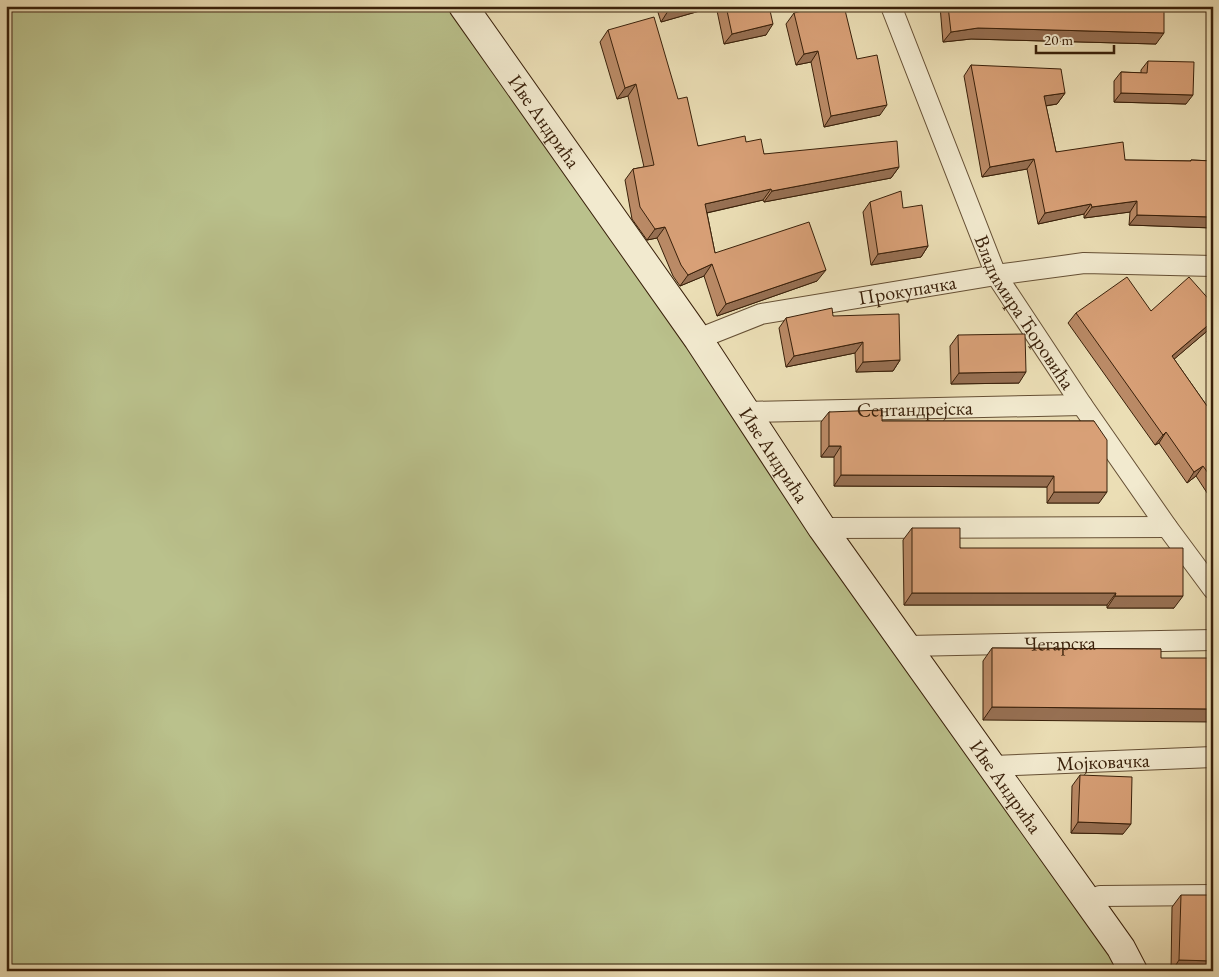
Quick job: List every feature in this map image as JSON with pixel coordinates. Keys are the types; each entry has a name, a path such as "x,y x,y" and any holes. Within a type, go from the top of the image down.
{"street":[{"name":"Иве Андрића","path":"463,6 698,340 822,528 908,646 1121,948 1132,971"},
{"name":"Владимира Ћоровића","path":"891,6 996,275 1082,405 1167,528 1213,589"},
{"name":"Прокупачка","path":"698,340 761,314 996,275 1084,263 1213,266"},
{"name":"Сентандрејска","path":"746,412 1082,405"},
{"path":"822,528 1167,528"},
{"name":"Чегарска","path":"908,646 1213,640"},
{"name":"Мојковачка","path":"992,766 1213,758"},
{"path":"1088,901 1100,896 1213,895"}],"green space":[{"path":"6,6 463,6 1121,948 1112,971 6,971"}],"building":[{"path":"667,6 686,6 668,11"},
{"path":"726,6 769,6 773,24 732,34"},
{"path":"822,6 844,6 857,59 877,55 887,105 831,116 818,51 804,54 794,13"},
{"path":"948,6 1164,6 1164,33 978,28 951,32"},
{"path":"654,17 678,99 687,97 698,146 745,136 746,142 761,139 764,154 897,141 899,167 772,191 771,189 705,204 715,253 809,222 826,270 726,304 712,264 688,275 681,265 665,227 655,229 640,207 633,169 654,165 636,84 625,88 608,30"},
{"path":"1148,61 1194,62 1193,95 1121,93 1121,72 1147,73"},
{"path":"971,65 1061,69 1065,93 1044,96 1056,152 1123,142 1125,160 1213,161 1213,217 1137,215 1137,201 1092,207 1091,204 1045,213 1034,159 990,167"},
{"path":"901,191 903,208 922,205 928,246 878,254 870,202"},
{"path":"1127,277 1151,311 1189,277 1213,304 1213,321 1172,356 1207,406 1213,403 1213,480 1203,466 1194,472 1166,432 1163,435 1076,313"},
{"path":"832,308 833,316 899,314 900,360 863,362 863,342 794,356 786,318"},
{"path":"1025,334 1026,372 959,373 958,335"},
{"path":"882,410 882,421 1094,421 1107,440 1107,492 1054,492 1054,476 841,475 841,446 829,446 829,412"},
{"path":"912,528 960,528 960,548 1183,548 1183,596 1115,596 1116,593 912,593"},
{"path":"992,648 1161,649 1161,658 1213,658 1213,709 992,707"},
{"path":"1080,775 1132,777 1131,824 1078,822"},
{"path":"1181,895 1213,895 1213,961 1179,960"}]}
